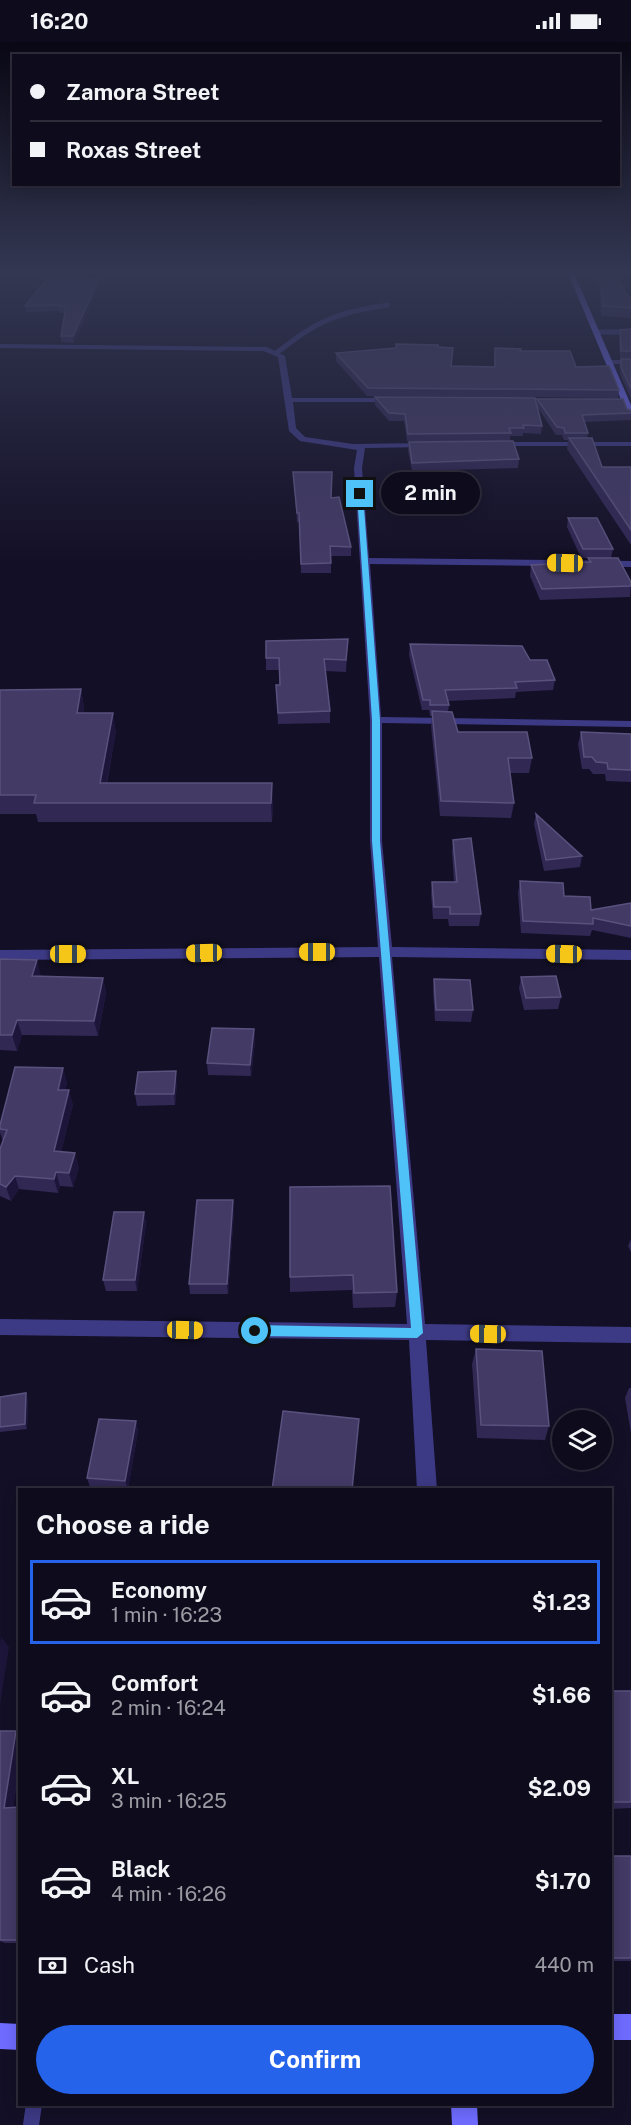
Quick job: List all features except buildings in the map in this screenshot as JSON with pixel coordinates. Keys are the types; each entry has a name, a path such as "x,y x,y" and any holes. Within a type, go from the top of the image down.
{"main road":[{"path":"613,370 631,414"},
{"path":"612,2027 631,2027"},
{"path":"0,2036 18,2037"},
{"path":"464,2106 465,2125"}],"street":[{"path":"284,370 290,425 299,437 353,446 433,444"},
{"path":"287,400 406,400"},
{"path":"615,402 626,402"},
{"path":"479,444 631,444"},
{"path":"353,446 361,449 358,468 376,720 376,841 417,1333 427,1488"},
{"path":"366,561 631,564"},
{"path":"376,720 631,724"},
{"path":"0,955 385,952 631,955"},
{"path":"0,1327 631,1335"}],"lane":[{"path":"31,2125 34,2106"}],"route":[{"path":"255,1331 417,1333 376,841 376,720 360,494"}]}
